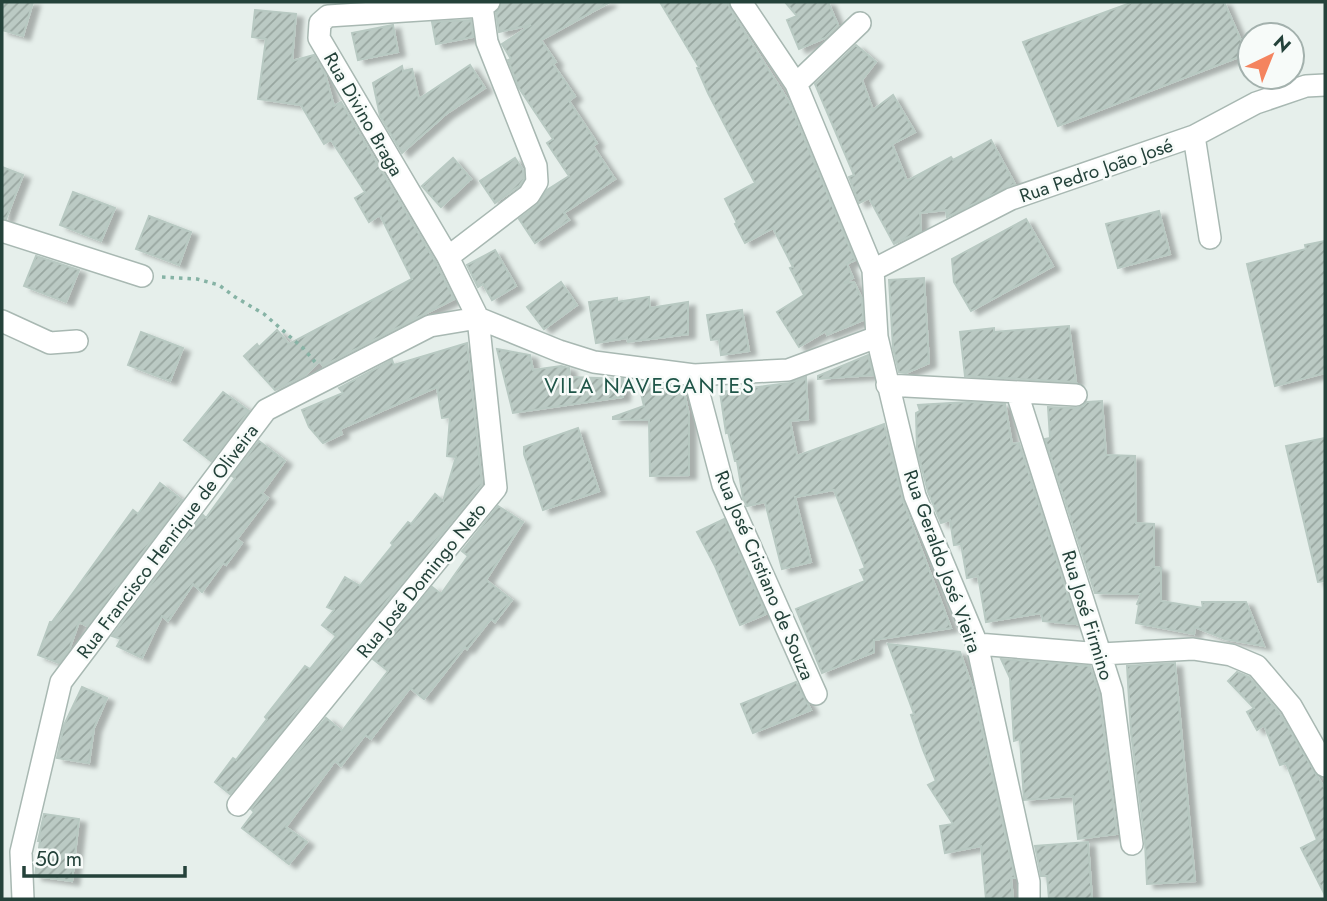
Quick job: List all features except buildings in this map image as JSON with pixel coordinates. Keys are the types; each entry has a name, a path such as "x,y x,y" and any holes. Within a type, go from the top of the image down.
{"street":[{"name":"Rua Geraldo José Vieira","path":"741,2 796,83 873,270 877,337 887,385 915,496 977,644 1029,882 1029,899"},
{"path":"448,257 529,195 537,182 536,166 487,42 485,4"},
{"name":"Rua Divino Braga","path":"478,318 448,257 319,38 320,23 328,16 485,4"},
{"path":"796,83 860,23"},
{"name":"Rua Pedro João José","path":"873,270 1011,199 1194,136 1256,103 1306,86 1325,85"},
{"path":"1194,136 1210,238"},
{"path":"2,231 142,276"},
{"path":"478,318 559,351 594,362 694,375 788,370 877,337"},
{"name":"Rua Francisco Henrique de Oliveira","path":"23,899 20,852 61,682 266,410 430,326 478,318"},
{"name":"Rua José Domingo Neto","path":"238,805 496,488 478,318"},
{"path":"2,321 50,343 77,341"},
{"name":"Rua José Cristiano de Souza","path":"694,375 723,485 816,694"},
{"path":"887,385 1076,395"},
{"name":"Rua José Firmino","path":"1017,393 1112,691 1132,844"},
{"path":"977,644 1101,654 1194,649 1231,655 1257,666 1291,706 1325,766"}],"path":[{"path":"142,276 197,279 219,285 264,314 303,348 328,377"}],"district":[{"name":"VILA NAVEGANTES","path":"650,386"}]}
